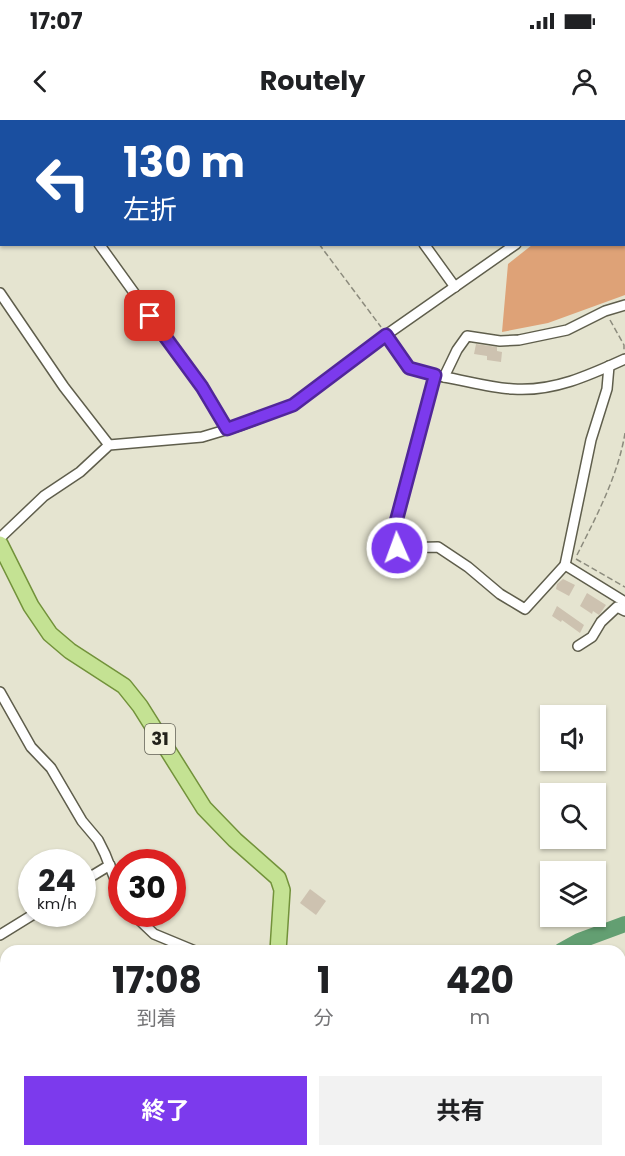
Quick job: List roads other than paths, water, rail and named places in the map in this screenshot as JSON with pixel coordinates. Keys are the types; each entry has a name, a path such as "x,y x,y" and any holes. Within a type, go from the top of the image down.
{"main road":[{"name":"31","path":"1,546 31,606 50,634 70,651 124,686 140,706 204,808 235,840 278,878 282,890 278,945"}],"street":[{"path":"100,246 202,387 227,429"},
{"path":"425,246 455,287"},
{"path":"1,546 44,496 80,472 109,445 202,437 293,405 386,335 513,246"},
{"path":"0,294 64,387 109,445"},
{"path":"609,366 607,389 591,440 565,565 525,609 500,594 468,567 438,547 397,548 392,537 440,376 467,336 500,342 519,340 567,330 605,311 625,305"},
{"path":"386,335 409,368 514,390 554,386 587,376 625,357"},
{"path":"565,565 625,602"},
{"path":"578,646 592,637 601,622 617,607 625,611"},
{"path":"0,692 31,747 51,768 82,821 98,840 108,861"},
{"path":"0,935 18,924"},
{"path":"147,927 154,934 181,945"}],"waterway":[{"path":"572,945 625,924"}]}
